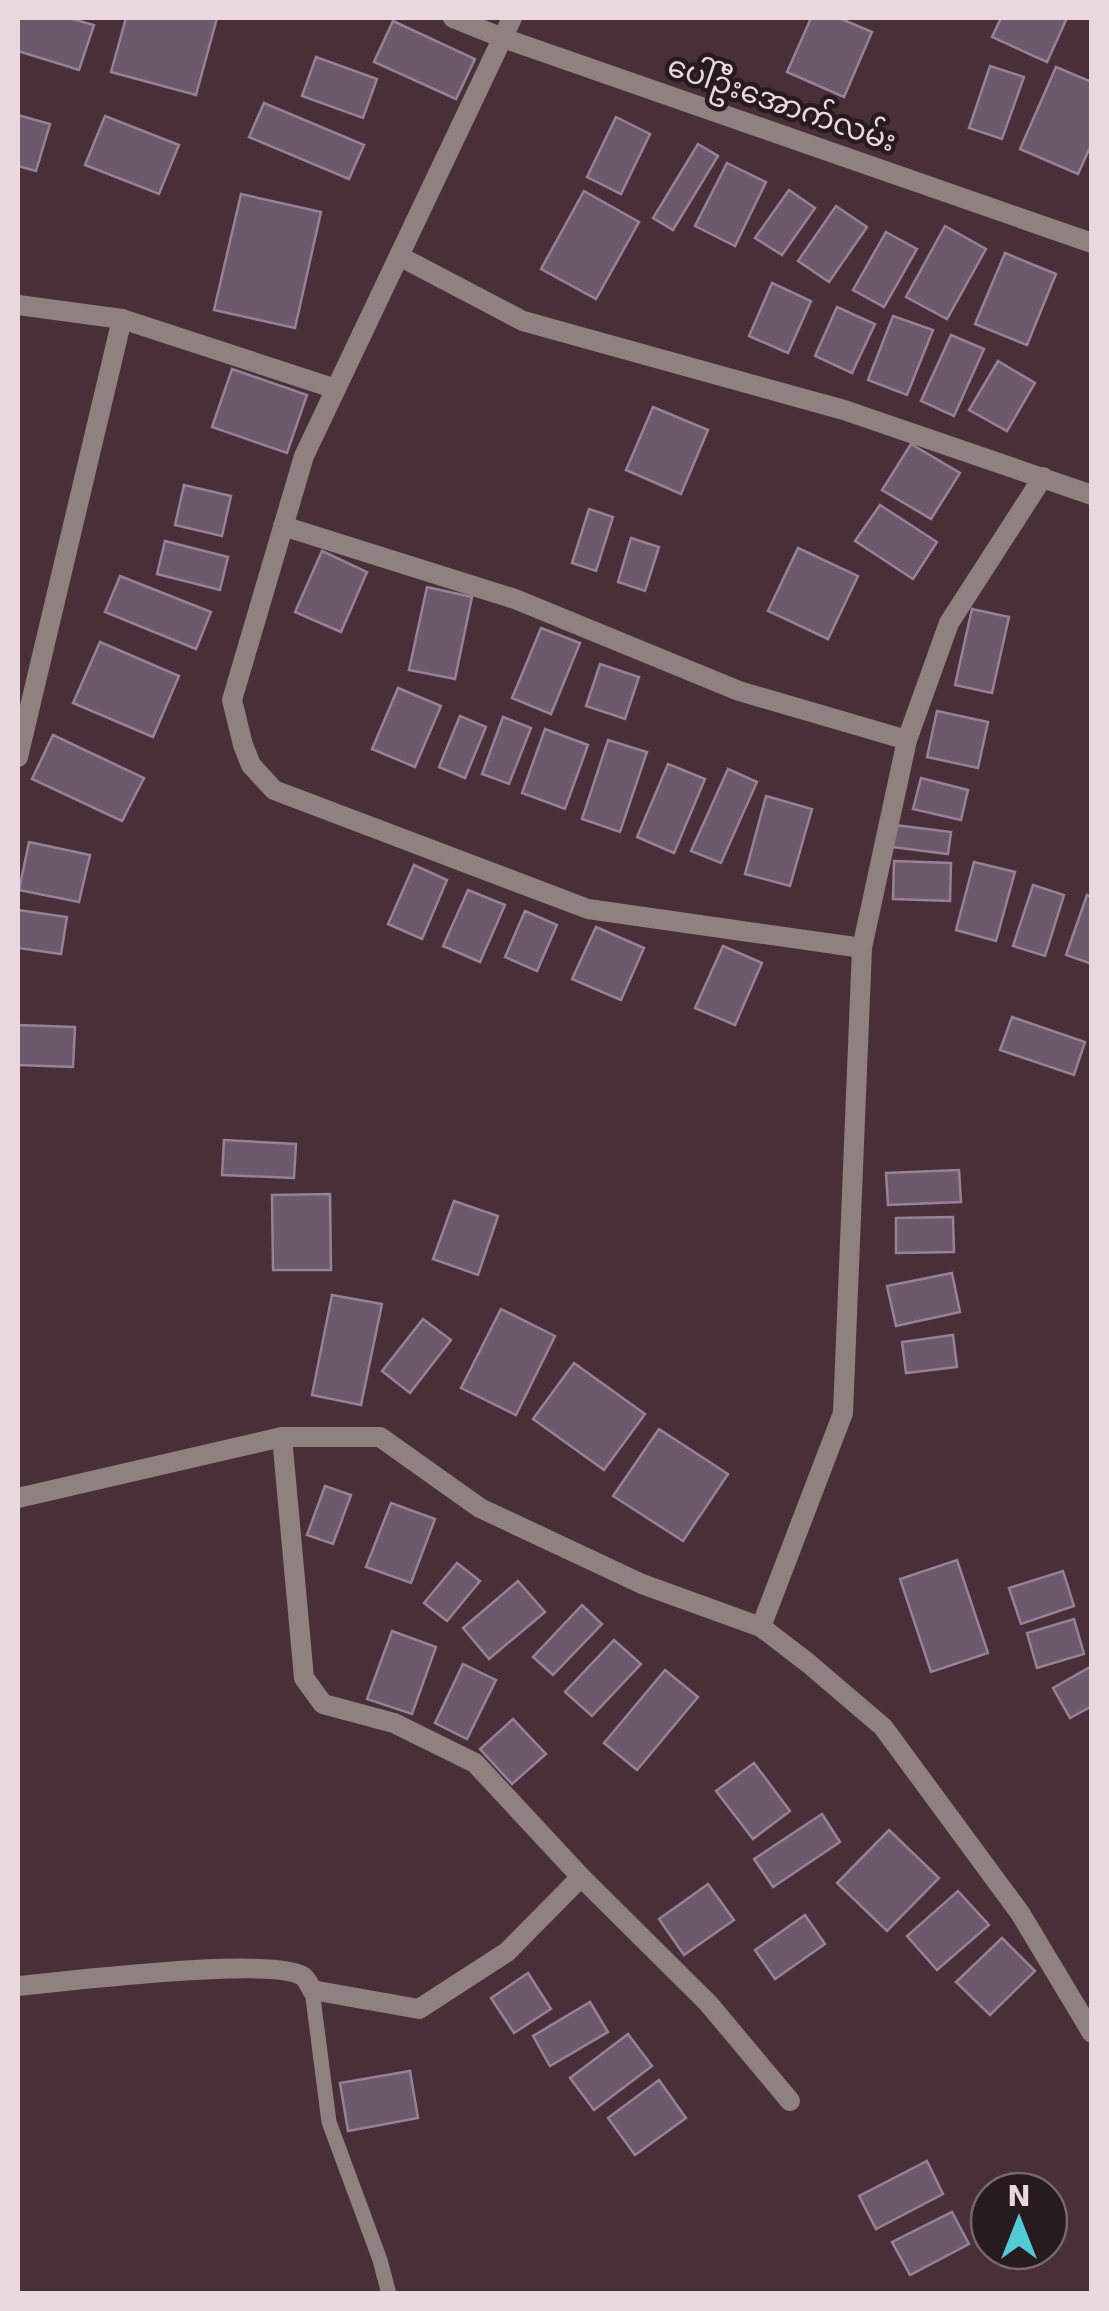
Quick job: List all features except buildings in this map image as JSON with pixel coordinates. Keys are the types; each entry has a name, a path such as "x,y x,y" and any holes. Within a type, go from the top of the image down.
{"street":[{"name":"ပေါ်ဦးအောက်လမ်း","path":"453,18 1092,243"},
{"path":"512,18 304,456 232,700 242,745 251,764 274,790 588,909 862,948"},
{"path":"399,256 523,321 844,410 1092,495"},
{"path":"18,305 122,319 336,389"},
{"path":"18,757 122,319"},
{"path":"761,1627 844,1414 862,948 907,740 949,623 1043,478"},
{"path":"283,526 515,599 739,691 907,740"},
{"path":"282,1437 304,1678 323,1704 394,1723 475,1763 581,1877 708,2002 790,2101"},
{"path":"18,1498 282,1437 380,1437 480,1508 642,1584 761,1627 808,1662 883,1727 1020,1912 1092,2033"},
{"path":"18,1986 233,1967 293,1972 305,1978 312,1990 419,2009 507,1952 581,1877"}],"lane":[{"path":"312,1990 329,2122 389,2294"}]}
